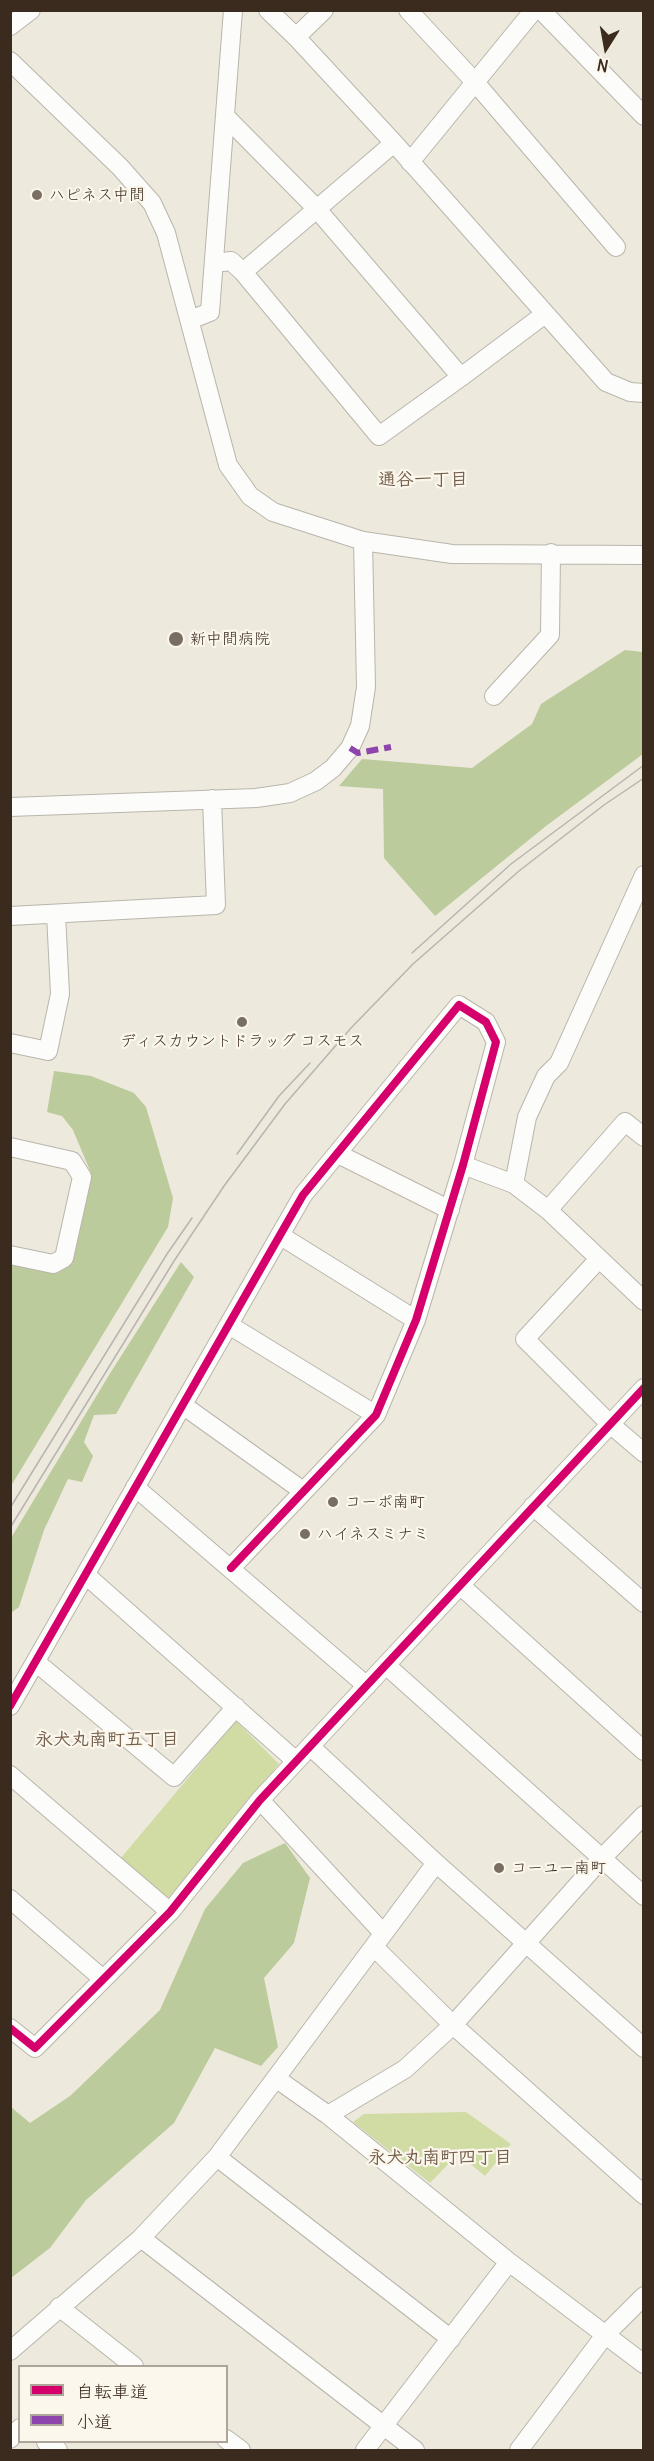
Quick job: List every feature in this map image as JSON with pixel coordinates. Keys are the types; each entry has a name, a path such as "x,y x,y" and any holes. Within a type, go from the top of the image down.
{"street":[{"path":"10,26 31,10"},
{"path":"190,320 210,312 233,10"},
{"path":"268,10 394,143 606,382 630,392 644,393"},
{"path":"296,37 324,10"},
{"path":"408,10 474,81 616,247"},
{"path":"410,162 534,10"},
{"path":"541,10 644,116"},
{"path":"10,61 120,167 152,203 166,233 228,465 250,496 273,512 363,541 452,554 644,555"},
{"path":"225,116 316,208 460,377"},
{"path":"243,272 394,143"},
{"path":"214,263 231,261 243,272 379,436 545,314"},
{"path":"10,807 256,798 290,793 324,774 350,748 360,726 366,687 363,541"},
{"path":"494,696 550,635 551,554"},
{"path":"10,916 216,905 213,799"},
{"path":"514,1184 527,1117 546,1076 559,1064 644,875"},
{"path":"10,1043 48,1051 60,994 56,914"},
{"path":"10,1706 87,1576 135,1486 184,1406 303,1195 459,1005 486,1022 496,1042 463,1165 416,1320 375,1415 231,1568"},
{"path":"548,1210 625,1122 644,1137"},
{"path":"10,1147 72,1161 82,1177 64,1258 53,1264 10,1255"},
{"path":"338,1154 450,1210"},
{"path":"463,1165 514,1184 548,1210 598,1260 644,1301"},
{"path":"281,1236 416,1320"},
{"path":"598,1260 525,1339 610,1424 644,1453"},
{"path":"229,1325 375,1415"},
{"path":"10,2028 35,2048 170,1912 260,1800 644,1388"},
{"path":"184,1406 303,1491"},
{"path":"135,1486 367,1686"},
{"path":"533,1506 644,1603"},
{"path":"87,1576 296,1761"},
{"path":"460,1586 644,1751"},
{"path":"37,1663 174,1777 236,1707"},
{"path":"387,1666 644,1896"},
{"path":"311,1747 436,1863 644,2048"},
{"path":"10,1776 170,1912"},
{"path":"260,1800 453,2025 644,2195"},
{"path":"328,2115 405,2069 453,2025 602,1858 644,1815"},
{"path":"10,2351 141,2238 217,2157 278,2079 436,1863"},
{"path":"10,1899 103,1979"},
{"path":"278,2079 328,2115 509,2262 644,2364"},
{"path":"217,2157 451,2339"},
{"path":"141,2238 415,2451"},
{"path":"365,2451 509,2262"},
{"path":"519,2451 605,2336 644,2296"},
{"path":"59,2307 132,2365"},
{"path":"228,2441 241,2451"}],"green space":[{"path":"625,650 643,652 643,754 546,826 435,916 384,858 383,789 339,786 362,759 472,768 532,724 541,704"},
{"path":"54,1071 91,1076 134,1093 146,1107 173,1198 168,1227 11,1486 11,1265 52,1272 72,1264 91,1173 73,1130 62,1116 47,1112"},
{"path":"181,1262 194,1277 116,1414 94,1415 84,1442 93,1456 82,1482 68,1479 44,1530 19,1607 11,1613 11,1538 109,1375"},
{"path":"236,1721 279,1764 168,1899 120,1859"},
{"path":"285,1843 310,1878 294,1943 264,1978 278,2047 261,2066 215,2048 174,2123 86,2200 50,2248 11,2278 11,2107 30,2123 70,2096 160,2010 205,1909 243,1863"},
{"path":"466,2112 511,2144 485,2176 458,2154 430,2183 353,2122 364,2114"}],"tram line":[{"path":"412,953 511,864 644,765"},
{"path":"10,1528 174,1261 224,1186 285,1104 351,1028 413,964 519,871 604,805 644,778"},
{"path":"237,1154 279,1096 310,1063"},
{"path":"10,1508 167,1254 192,1218"}],"marked path":[{"path":"350,748 358,753 391,747"}],"cycle path":[{"path":"10,1706 303,1195 459,1005 486,1022 496,1042 463,1165 416,1320 376,1415 231,1568"},
{"path":"10,2028 35,2048 170,1912 260,1800 644,1388"}],"place":[{"name":"ハピネス中間","path":"37,195"},
{"name":"新中間病院","path":"176,639"},
{"name":"ディスカウントドラッグ コスモス","path":"242,1022"},
{"name":"コーポ南町","path":"333,1502"},
{"name":"ハイネスミナミ","path":"305,1534"},
{"name":"コーユー南町","path":"499,1868"}],"district":[{"name":"通谷一丁目","path":"423,480"},
{"name":"永犬丸南町五丁目","path":"107,1740"},
{"name":"永犬丸南町四丁目","path":"440,2158"}]}
